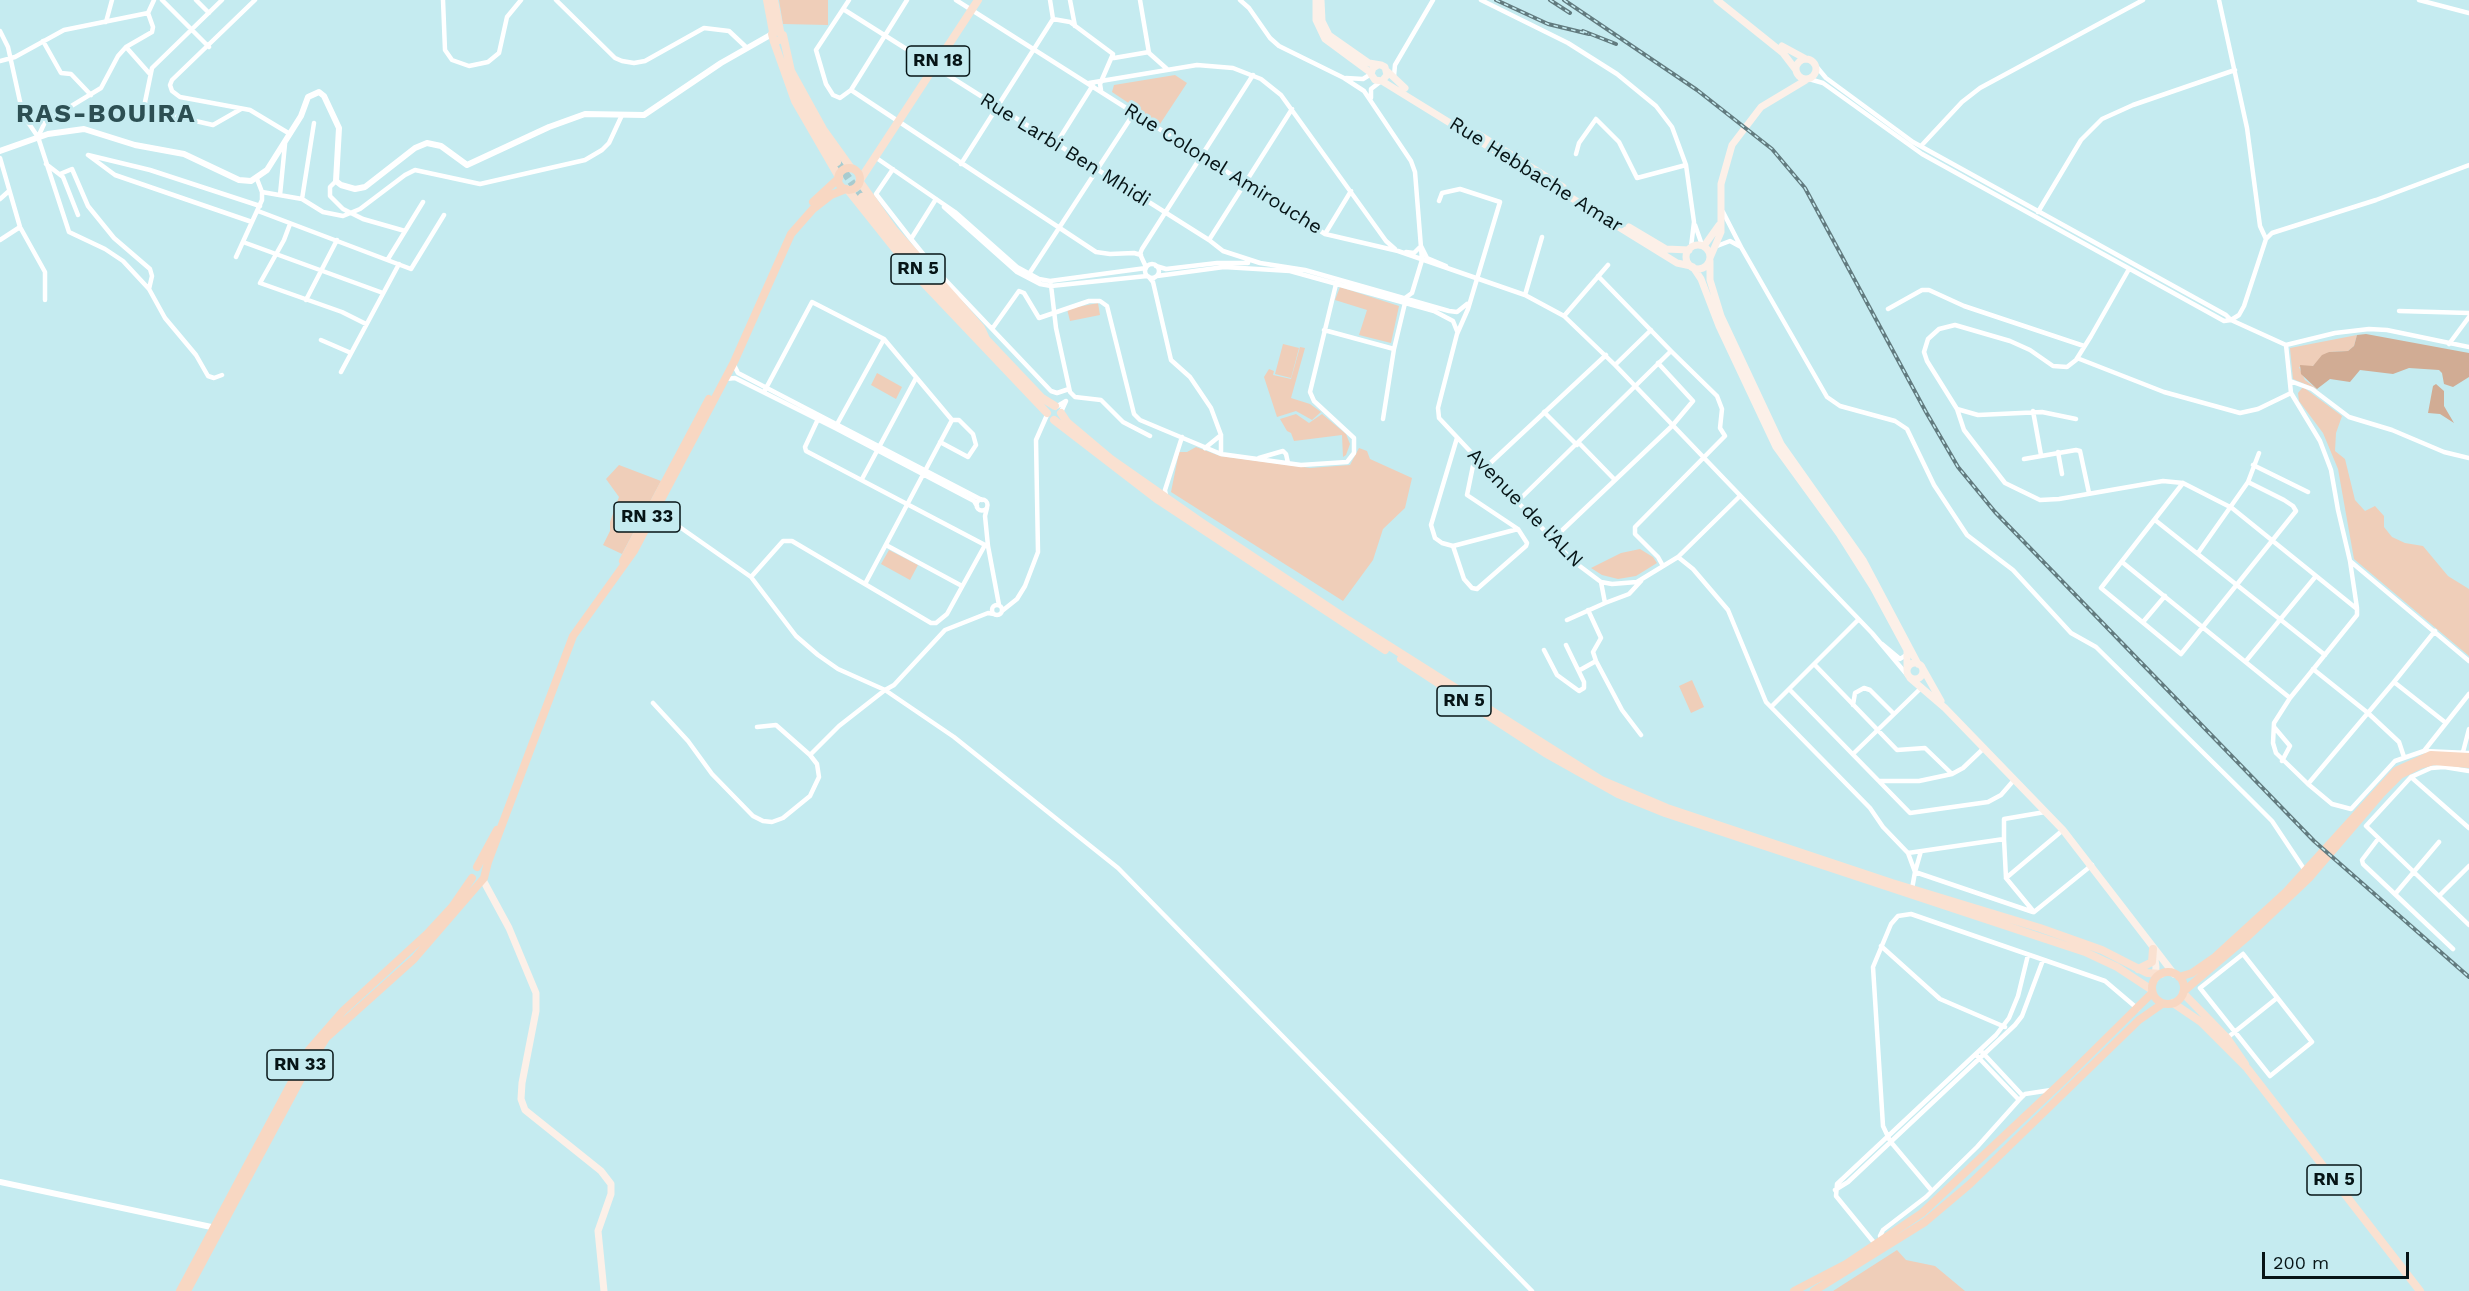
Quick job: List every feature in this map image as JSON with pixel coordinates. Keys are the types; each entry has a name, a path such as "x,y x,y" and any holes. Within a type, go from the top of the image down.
{"highway":[{"path":"852,169 860,181 854,189 847,189 840,185 839,178 844,170 852,169"},
{"name":"RN 33","path":"479,876 566,640 624,559 749,322 789,230 801,213 839,178"},
{"name":"RN 33","path":"180,1291 309,1050 343,1011 428,934 479,876 572,638 629,561 734,362 791,234 813,208 831,195 847,189"},
{"path":"2338,840 2353,812 2390,776 2405,765 2431,755 2467,754"},
{"path":"1814,1291 1910,1233 1933,1215 1970,1184 2139,1020 2162,1004 2174,1003 2183,992 2198,986 2308,874 2391,783 2410,769 2434,761 2469,764"},
{"path":"1794,1291 1904,1227 1940,1197 2138,1009 2152,991 2157,976 2192,973 2215,957 2308,874"},
{"path":"2177,975 2183,992"},
{"path":"2152,991 2162,1004"},
{"name":"RN 33","path":"187,1291 216,1227"}],"main road":[{"path":"767,0 776,37 790,75 813,124 837,162"},
{"path":"774,0 776,37"},
{"name":"RN 18","path":"860,181 978,0"},
{"path":"1316,0 1317,20 1325,39 1365,67 1370,74 1383,68"},
{"name":"Rue Hebbache Amar","path":"1321,0 1322,21 1329,35 1364,60 1383,68 1399,84 1657,244 1671,250 1690,249"},
{"path":"1717,0 1779,50 1799,76 1808,79"},
{"path":"1724,0 1786,50 1812,61 1816,66 1815,74 1784,91"},
{"path":"1692,267 1702,268 1710,260 1721,232 1721,184 1727,157 1742,129 1761,107 1792,84 1798,63 1806,59"},
{"path":"1379,83 1383,68"},
{"name":"Rue Hebbache Amar","path":"1370,74 1379,83 1677,263 1692,267"},
{"path":"790,75 823,129 852,169"},
{"path":"790,75 786,84 839,178"},
{"name":"RN 18","path":"852,169 875,157"},
{"path":"860,181 906,246 981,328 980,339"},
{"path":"847,189 915,274 980,339"},
{"name":"RN 5","path":"862,197 922,274 1050,417 1108,464 1208,534 1502,726 1599,785 1665,813 2085,952 2117,967 2152,991"},
{"path":"1721,220 1716,231 1703,245 1690,249 1686,257 1706,290 1723,336 1776,447 1853,555 1907,650 1913,668 1945,708 1983,749 2064,830 2177,975"},
{"path":"1703,245 1708,250 1710,280 1721,316 1780,444 1863,560 1922,687 1945,708"},
{"path":"1677,263 1693,273 1706,290"},
{"name":"RN 5","path":"980,339 1042,398 1058,409 1067,422 1111,459 1348,620 1601,780 1667,808 1912,889 2040,928 2102,950 2157,976"},
{"path":"1049,408 1058,409 1058,419 1050,417 1049,408"},
{"path":"479,876 513,938 536,993 536,1011 522,1083 521,1099 525,1110 601,1171 611,1184 611,1194 598,1231 604,1291"},
{"path":"2148,939 2153,949 2157,976"},
{"path":"2138,969 2152,962 2153,949"},
{"name":"RN 5","path":"2183,992 2227,1038 2247,1068 2420,1291"},
{"name":"RN 5","path":"2174,1003 2201,1022 2247,1068"}],"street":[{"path":"106,22 112,0"},
{"path":"38,137 45,122 59,111 91,95 103,86 113,63 126,47 152,32 153,27 148,14 154,0"},
{"path":"162,0 209,47"},
{"path":"196,0 209,13"},
{"path":"222,0 161,57 149,73 145,102 147,108 152,111 213,125 242,109"},
{"path":"255,0 209,47 172,80 172,91 180,97 257,113 290,134"},
{"path":"443,0 445,50 452,60 469,66 488,63 499,53 507,17 521,0"},
{"path":"556,0 615,58 622,62 645,61 704,28 729,31 747,48"},
{"path":"849,0 816,50 826,84 833,95 840,98 851,90 907,0"},
{"name":"Rue Colonel Amirouche","path":"957,0 1324,234 1398,251"},
{"path":"961,164 1053,19 1050,0"},
{"path":"1070,0 1075,26"},
{"path":"1140,0 1149,52 1167,69"},
{"path":"1240,0 1279,46 1362,88 1414,166 1424,258 1412,294 1405,301 1394,349 1383,419"},
{"path":"1399,84 1394,74 1395,65 1433,0"},
{"path":"1481,0 1569,43 1633,85 1656,106 1672,128 1686,165 1694,222 1703,245"},
{"path":"1921,147 1962,102 1980,88 2143,0"},
{"path":"2219,0 2247,128 2260,226 2266,239"},
{"path":"2419,0 2469,13"},
{"name":"Rue Larbi Ben Mhidi","path":"843,9 1216,246 1233,256 1260,263"},
{"path":"0,61 39,45 64,30 148,14"},
{"path":"1053,19 1066,20 1111,52 1114,57"},
{"path":"0,31 8,47 23,115 38,137 69,232 114,254 149,289 165,318 196,355 208,376 214,378 222,375"},
{"path":"336,180 348,188 365,187 415,148 427,143 441,146 467,165 585,114 649,113 721,63 747,48 776,37"},
{"path":"43,41 61,72 71,74 91,95"},
{"path":"126,47 149,73"},
{"path":"1114,57 1149,52"},
{"path":"1102,92 1099,86 1114,57"},
{"path":"1056,144 1091,84 1195,65 1222,66 1253,75 1275,89 1292,109 1386,241 1398,251 1424,258 1450,269"},
{"path":"1383,68 1395,65"},
{"path":"1816,66 1826,78 1921,147 2226,315 2231,320 2286,345 2369,329 2387,330 2469,347"},
{"path":"2038,212 2081,140 2102,119 2133,105 2235,70"},
{"path":"1344,78 1358,80 1370,74"},
{"path":"1362,88 1370,74"},
{"path":"1137,271 1142,258 1142,249 1253,75"},
{"path":"1808,79 1825,85 1922,154 2224,321 2239,315 2266,239 2278,231 2376,200 2469,165"},
{"path":"1362,88 1379,83"},
{"path":"1372,101 1370,94 1379,83"},
{"path":"851,90 1100,253 1134,252 1142,249"},
{"path":"0,151 38,137 70,129 90,131 135,145 184,154 238,180 257,179 267,170 285,143 308,97 316,92 323,94 339,128 336,180 330,187"},
{"path":"1209,240 1292,109"},
{"path":"1029,277 1134,114"},
{"path":"262,192 302,199 329,214 339,216 360,209 415,170 480,184 585,160 609,143 622,115"},
{"path":"1576,154 1579,143 1596,119 1616,138 1637,178 1686,165"},
{"path":"302,199 314,123"},
{"path":"280,195 285,143"},
{"path":"252,222 115,175 87,155 91,154 119,164 150,170 259,208 290,224 411,269 444,215"},
{"path":"875,157 938,201 1012,269 1051,283 1140,275 1155,278 1211,267 1256,267 1337,282"},
{"path":"0,158 20,227 45,272 45,300"},
{"path":"336,162 330,187 330,196 334,203 349,212 405,231"},
{"path":"46,164 60,174 78,215"},
{"path":"60,174 72,169 88,206 114,238 150,269 152,276 149,289"},
{"path":"893,169 876,194 936,270 1051,391 1070,392 1101,400 1123,422 1150,436"},
{"path":"236,256 259,208 262,192 257,179"},
{"path":"1439,201 1442,193 1460,189 1500,202 1471,300 1457,334"},
{"path":"0,200 9,191"},
{"path":"1324,234 1351,191"},
{"path":"911,239 938,201"},
{"path":"388,259 423,202"},
{"path":"1722,209 1741,247 1827,397 1840,406 1895,421 1907,429 1934,485 1967,535 2013,570 2071,633 2096,647 2247,796 2282,835 2308,874"},
{"path":"1690,249 1694,222"},
{"path":"290,224 260,283 342,312 366,324"},
{"path":"0,240 20,227"},
{"path":"1525,295 1542,237"},
{"path":"306,300 337,240"},
{"path":"1714,247 1730,241 1741,247"},
{"path":"243,242 383,293"},
{"path":"1211,263 1220,256 1216,246"},
{"path":"1413,253 1421,246"},
{"path":"1398,251 1413,253 1450,269 1525,295 1564,316 1606,355 1703,460 1858,620 1913,668"},
{"path":"1134,252 1154,265 1166,269 1211,263 1260,263 1288,266 1405,301 1434,311 1458,323 1463,320"},
{"path":"1142,258 1148,277"},
{"path":"341,372 399,264"},
{"path":"1051,283 1137,271 1154,265"},
{"path":"1154,265 1159,271 1155,278 1171,360 1200,390 1211,408 1221,435 1221,454"},
{"path":"1420,267 1436,265"},
{"path":"1564,316 1608,265"},
{"path":"2129,270 2084,346 2067,367 2058,368 2010,341 1954,325 1944,327 1928,339 1924,352 1957,409 1964,430 1994,470 2012,487 2040,500 2059,499 2163,481 2182,483 2232,508 2357,609"},
{"path":"1599,276 1713,391 1720,402 1722,416 1720,428 1725,439 1635,527 1635,534 1658,556 1663,566"},
{"path":"992,329 1019,291 1024,292 1038,318 1082,302 1103,303 1108,310 1113,327 1134,414 1144,422 1221,454 1288,463 1343,463 1351,459 1354,453 1355,442 1352,434 1311,397 1311,382 1337,282"},
{"path":"1051,283 1070,392 1066,401 1058,409"},
{"path":"1888,309 1922,290 1929,290 1964,306 2084,346"},
{"path":"1457,334 1452,316 1471,300"},
{"path":"1405,301 1457,312 1462,314 1463,320"},
{"path":"765,390 812,302 884,339 952,420 959,420 972,434 976,445 968,457 940,442"},
{"path":"2398,310 2469,315"},
{"path":"2449,344 2469,315"},
{"path":"1324,330 1394,349"},
{"path":"1615,365 1651,330"},
{"name":"Avenue de l'ALN","path":"1457,334 1438,408 1442,423 1573,561 1601,582 1625,584 1643,579 1678,557 1739,497"},
{"path":"836,426 884,339"},
{"path":"321,340 351,352"},
{"path":"2286,345 2291,393 2327,457 2350,561 2357,615 2277,717 2273,743 2282,761 2308,784 2332,804 2353,812 2388,767 2404,757 2424,751 2467,754 2468,731"},
{"path":"1518,501 1636,388 1671,351"},
{"path":"1485,468 1606,355"},
{"path":"2076,358 2164,392 2240,412 2258,409 2291,393"},
{"path":"734,362 738,373 765,390"},
{"path":"1553,539 1672,426 1693,399 1658,363"},
{"path":"724,380 735,378 765,390 987,502 985,516 987,545 999,606"},
{"path":"862,479 916,378"},
{"path":"2290,381 2312,389 2349,417 2392,430 2444,452 2469,458"},
{"path":"1957,409 1978,415 2033,411 2076,419"},
{"path":"2033,411 2042,455"},
{"path":"1544,412 1615,480"},
{"path":"819,417 805,447 806,451 987,545"},
{"path":"810,754 839,726 894,685 945,630 988,614 999,606 1008,606 1025,586 1038,552 1036,440 1042,423 1050,417"},
{"path":"865,584 952,420"},
{"path":"1205,448 1221,435"},
{"path":"1163,493 1182,437"},
{"path":"1457,438 1431,525 1435,538 1453,546 1518,529"},
{"path":"2024,459 2058,452 2080,451 2089,493"},
{"path":"1255,459 1283,452 1286,454 1288,463"},
{"path":"2058,452 2062,474"},
{"path":"2198,553 2232,508 2248,482 2259,453"},
{"path":"1453,546 1464,579 1472,588 1477,589 1527,543 1518,529 1467,495 1475,456"},
{"path":"2253,465 2308,492"},
{"path":"925,471 974,501 985,516"},
{"path":"2182,483 2101,588 2181,654 2296,508 2248,482"},
{"path":"978,508 982,500"},
{"path":"659,505 664,516 735,563 751,577 804,643 838,669 885,690 954,737 1118,868 1532,1291"},
{"path":"978,508 987,508"},
{"path":"651,520 657,516 664,516"},
{"path":"2155,520 2325,655"},
{"path":"751,577 780,544 787,540 931,623 942,620 987,545"},
{"path":"886,545 962,586"},
{"path":"1678,557 1693,569 1728,610 1764,697 1771,707 1870,808 1883,827 1908,853 1915,872"},
{"path":"2350,561 2469,661"},
{"path":"2122,562 2290,698"},
{"path":"2246,662 2316,576"},
{"path":"1567,620 1629,594 1643,579"},
{"path":"1601,582 1605,603"},
{"path":"2143,622 2165,596"},
{"path":"993,611 999,606"},
{"path":"1587,610 1601,638 1593,652 1596,661 1622,710 1641,735"},
{"path":"1771,707 1858,620"},
{"path":"2308,784 2435,631"},
{"path":"1872,633 1913,668"},
{"path":"1544,650 1557,675 1579,691 1585,685 1580,670 1566,645"},
{"path":"1900,658 1904,657 1907,650"},
{"path":"1580,670 1596,661"},
{"path":"1814,664 1897,750 1925,748 1952,774"},
{"path":"2313,669 2368,713 2399,742 2404,757"},
{"path":"2394,682 2446,723"},
{"path":"1853,754 1922,687"},
{"path":"1853,705 1855,693 1864,688 1870,690 1894,714"},
{"path":"1789,689 1910,813 1988,802 2001,795 2014,780"},
{"path":"2424,751 2469,694"},
{"path":"653,703 688,741 712,774 753,816 772,822 783,818 810,796 819,777 817,764 810,754 776,726 757,727"},
{"path":"2274,727 2290,746 2282,761"},
{"path":"1879,781 1919,781 1952,774 1963,768 1983,749"},
{"path":"2469,771 2444,767 2431,768 2411,777 2367,822 2367,828 2469,925"},
{"path":"2411,777 2469,828"},
{"path":"2034,912 2006,878 2004,819 2046,812"},
{"path":"2006,878 2064,830"},
{"path":"1908,853 2004,839"},
{"path":"2378,839 2362,860 2453,949"},
{"path":"2396,893 2439,842"},
{"path":"1912,889 1922,851"},
{"path":"2034,912 2091,865"},
{"path":"2439,896 2469,866"},
{"path":"1915,872 2034,912"},
{"path":"1932,1191 1888,1139 1882,1117 1873,967 1891,924 1898,916 1911,914 2105,981 2138,1009"},
{"path":"1881,946 1940,999 2010,1030"},
{"path":"2243,954 2277,998 2312,1042 2270,1076 2198,986 2243,954"},
{"path":"1879,1240 1867,1232 1836,1196 1835,1190 1850,1170 1888,1139 1982,1051 2003,1025 2018,996 2028,955"},
{"path":"1982,1051 2010,1030 2022,1016 2043,960"},
{"path":"2227,1038 2277,998"},
{"path":"1982,1051 2021,1098"},
{"path":"1977,1056 2021,1098"},
{"path":"1879,1240 1977,1147 2021,1098 2054,1089"},
{"path":"0,1182 216,1227"},
{"path":"1867,1232 1879,1240"}],"shaded area":[{"path":"779,0 828,0 828,25 783,24"},
{"path":"1175,75 1187,83 1160,124 1112,92 1114,85"},
{"path":"1340,287 1399,306 1391,343 1359,335 1367,310 1335,300"},
{"path":"1098,303 1100,315 1070,321 1067,309"},
{"path":"2366,334 2469,353 2469,377 2453,387 2444,384 2442,373 2439,370 2409,368 2393,374 2360,370 2350,382 2330,379 2317,389 2301,374 2300,365 2313,366 2322,355 2329,352 2348,351 2354,346 2357,335"},
{"path":"2357,335 2354,346 2348,351 2329,352 2313,366 2299,367 2305,380 2317,389 2293,379 2290,348"},
{"path":"1283,344 1299,348 1291,378 1275,374"},
{"path":"1300,347 1305,348 1291,398 1310,404 1321,412 1312,420 1296,411 1277,417 1264,377 1269,369 1274,371 1273,375 1291,379"},
{"path":"877,373 902,387 896,399 871,385"},
{"path":"2436,384 2444,391 2444,406 2454,423 2440,414 2428,413 2433,386"},
{"path":"2303,387 2342,416 2336,433 2335,451 2345,459 2355,500 2365,511 2375,506 2384,516 2384,527 2392,537 2405,543 2423,546 2448,576 2469,589 2469,656 2354,559 2338,469 2323,433 2299,401 2298,393"},
{"path":"1296,414 1309,423 1322,414 1346,434 1350,444 1346,455 1343,457 1342,435 1294,441 1280,419"},
{"path":"1196,447 1220,456 1310,468 1350,465 1359,448 1367,451 1370,459 1412,478 1405,508 1383,529 1373,560 1343,601 1171,492 1179,452 1187,452"},
{"path":"619,465 661,481 622,554 603,545 610,531 610,522 619,497 606,479"},
{"path":"1640,549 1653,557 1657,563 1636,576 1618,579 1602,575 1591,568 1621,553"},
{"path":"889,550 918,565 910,580 881,564"},
{"path":"1692,680 1704,707 1691,713 1679,686"},
{"path":"1897,1250 1906,1260 1935,1266 1965,1291 1833,1291"}],"tunnel":[{"path":"837,162 862,197"}],"railway":[{"path":"1496,0 1548,24 1589,34"},
{"path":"1550,0 1570,13"},
{"path":"1564,0 1697,90 1772,149 1805,188 1958,467 1995,512 2314,841 2469,977"},
{"path":"1583,31 1616,44"}],"district":[{"name":"RAS-BOUIRA","path":"106,114"}]}
